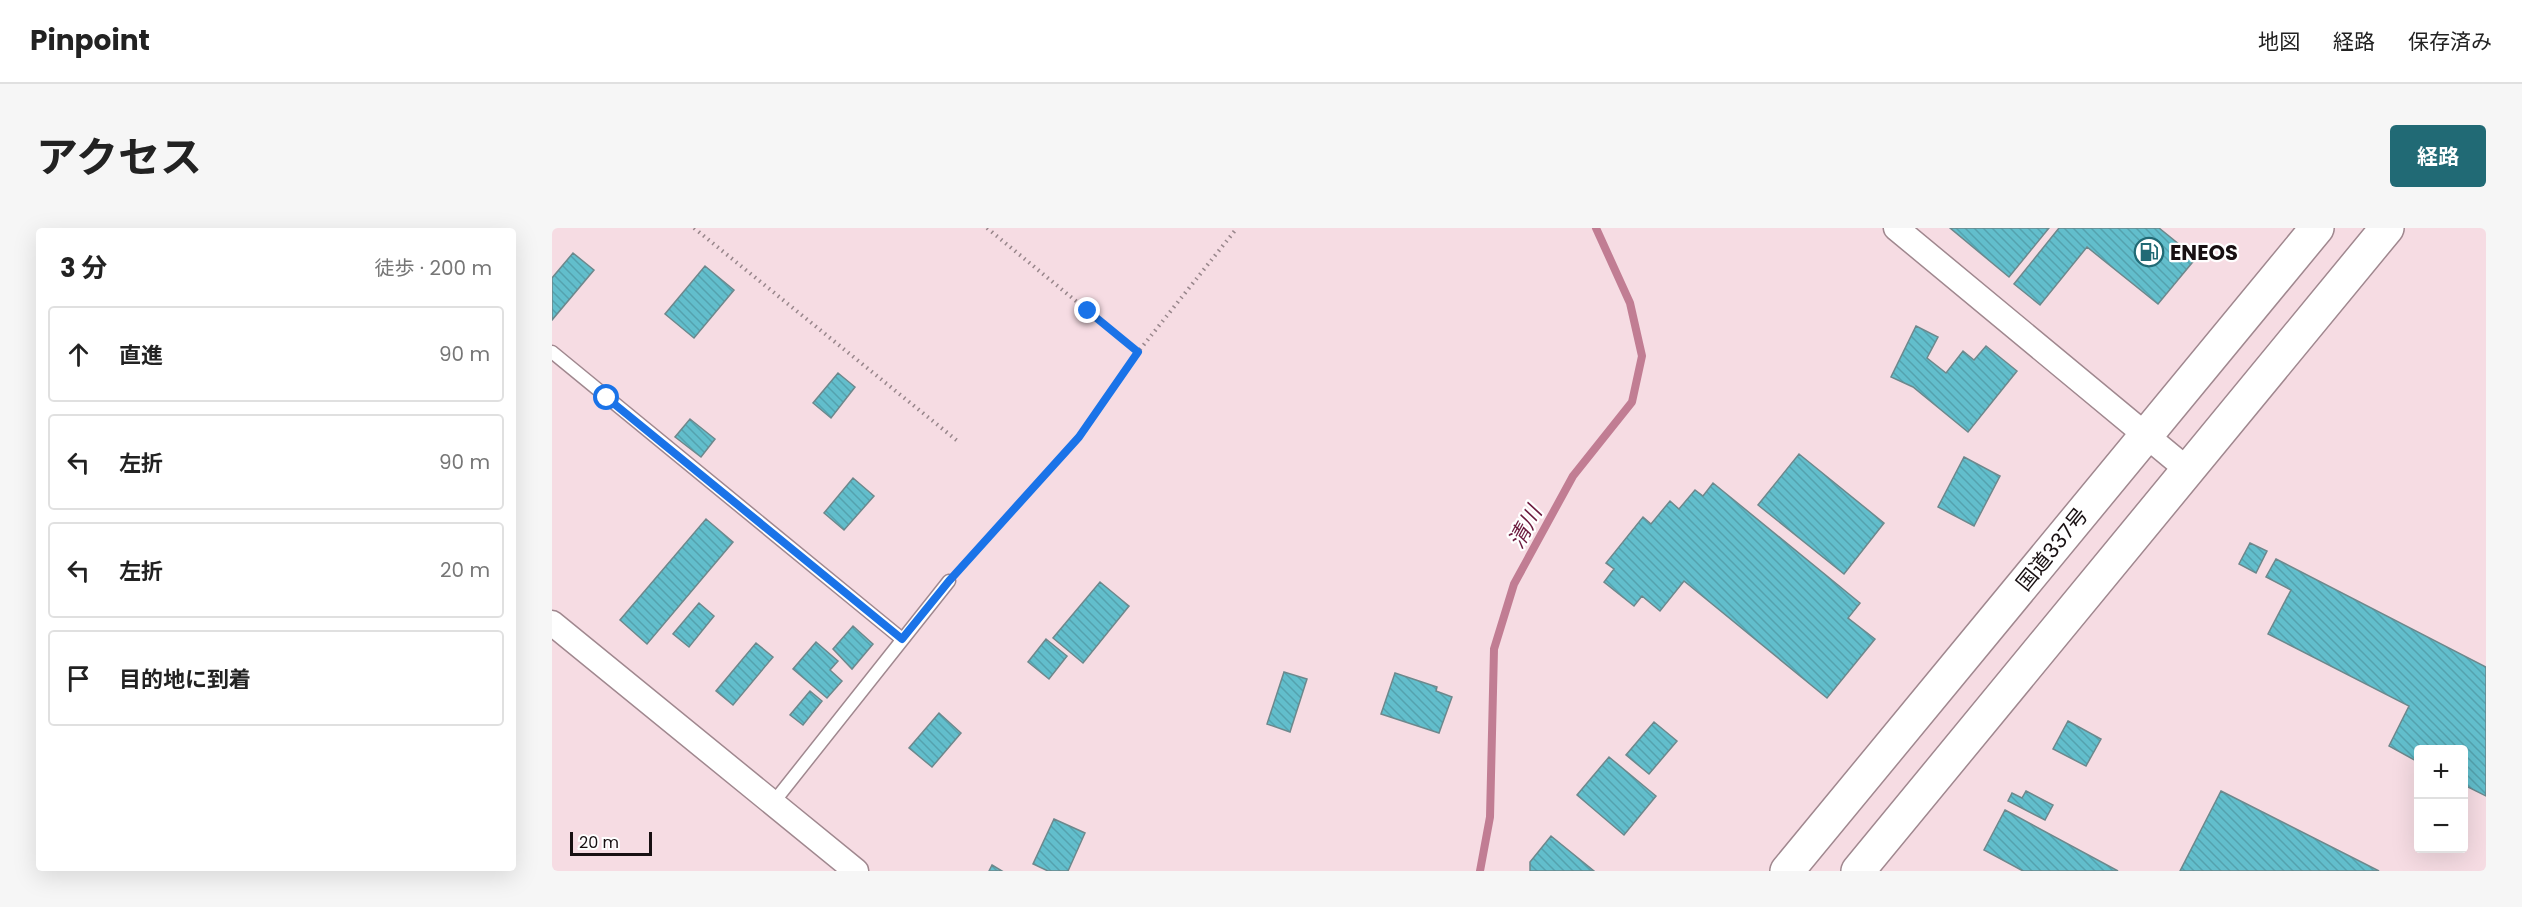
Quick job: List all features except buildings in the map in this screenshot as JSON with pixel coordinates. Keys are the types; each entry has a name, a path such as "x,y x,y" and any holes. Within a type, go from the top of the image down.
{"highway":[{"name":"国道337号","path":"1787,871 2317,228"},
{"path":"1858,871 2387,228"}],"street":[{"path":"1896,228 2189,471"},
{"path":"552,623 856,871"}],"lane":[{"path":"552,352 902,639"},
{"path":"772,803 949,581"}],"path":[{"path":"694,228 960,443"},
{"path":"987,228 1138,352"},
{"path":"949,581 1079,437 1138,352 1236,228"}],"waterway":[{"name":"清川","path":"1480,871 1490,817 1494,649 1514,584 1573,476 1632,402 1642,356 1630,303 1596,228"}],"place":[{"name":"ENEOS","path":"2149,252"}],"route":[{"path":"607,398 902,639 949,581 1079,437 1138,352 1088,311"}]}
